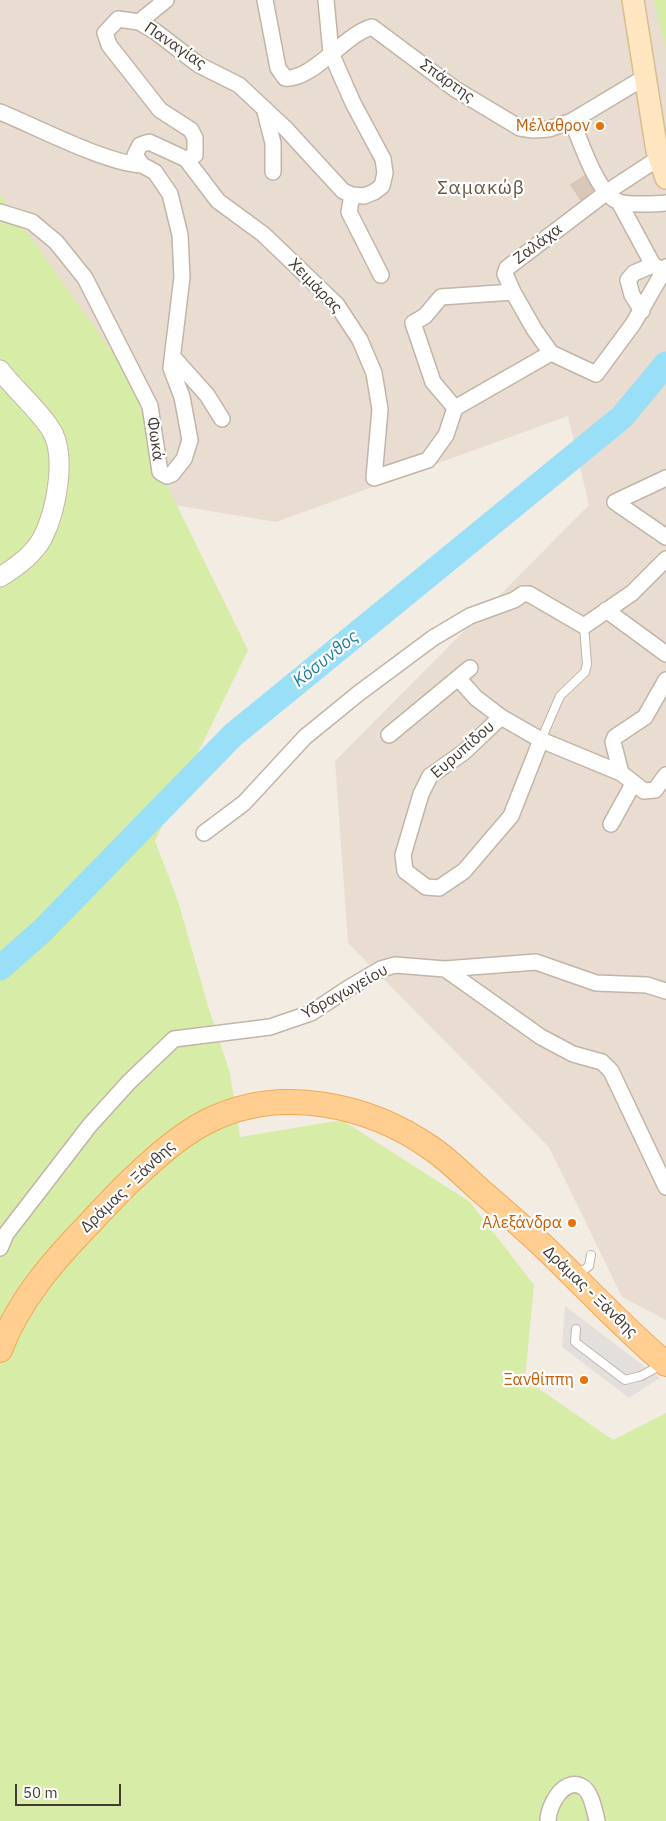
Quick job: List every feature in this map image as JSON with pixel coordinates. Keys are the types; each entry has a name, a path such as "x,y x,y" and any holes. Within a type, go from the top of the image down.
{"main road":[{"path":"633,0 659,158 666,178"},
{"name":"Δράμας - Ξάνθης","path":"0,1350 8,1328 57,1256 128,1182 170,1145 209,1120 252,1105 292,1101 329,1105 382,1121 432,1149 542,1244 666,1363"}],"street":[{"path":"139,22 166,0"},
{"path":"264,0 278,68 285,78 292,79 303,74 331,53"},
{"path":"326,0 331,53 353,103 383,160 385,174 382,186 364,196 352,195 349,212 381,275"},
{"name":"Παναγίας","path":"186,159 195,155 197,147 196,138 190,130 160,110 106,39 105,33 118,19 139,22 156,32 199,65 239,85 264,108 344,191 352,195"},
{"name":"Σπάρτης","path":"331,53 372,28 455,89 520,128 549,129 572,121 647,76"},
{"path":"264,108 273,143 274,172"},
{"path":"0,112 95,152 132,164 142,165"},
{"path":"572,121 596,176 613,197 661,268"},
{"path":"142,165 135,155 137,148 145,142 152,142 186,159"},
{"path":"613,197 659,158"},
{"name":"Χειμάρας","path":"186,159 218,200 263,234 337,305 360,340 374,373 380,409 374,478 428,460 446,435 455,408"},
{"name":"Φωκά","path":"5,214 32,222 56,242 85,278 150,406 160,468 163,474 168,476 172,474 184,459 190,440 182,397 171,368 182,277 180,235 170,194 156,172 142,165"},
{"path":"613,197 666,203"},
{"name":"Ζαλάχα","path":"513,292 505,274 507,268 613,197"},
{"path":"551,353 455,408 433,382 412,324 415,320 425,316 441,297 513,292 534,329 551,353 596,374 642,311 661,268"},
{"path":"642,311 632,295 628,280 634,273 661,268"},
{"path":"173,357 208,395 222,419"},
{"path":"0,370 51,430 60,461 58,491 41,540 16,567 0,577"},
{"path":"666,478 615,502 666,537"},
{"path":"204,833 244,803 305,737 328,718 433,638 470,616 514,600 523,594 529,594 584,626 632,593 666,559"},
{"path":"606,610 666,654"},
{"path":"388,735 464,673 476,698 501,717"},
{"path":"621,773 613,742 615,737 645,717 666,680"},
{"name":"Ευρυπίδου","path":"542,740 512,816 464,871 439,888 426,887 404,871 403,855 420,794 430,776 464,752 501,717 542,740 621,773 644,792 651,792 658,788 666,775"},
{"path":"611,824 633,784"},
{"name":"Υδραγωγείου","path":"0,1248 6,1234 90,1125 129,1082 174,1039 270,1028 311,1013 382,969 395,965 445,969 536,962 596,983 647,985 666,991"},
{"path":"445,969 541,1037 573,1054 602,1062 610,1071 666,1187"},
{"path":"548,1821 550,1806 555,1797 570,1786 578,1785 585,1790 592,1803 597,1821"}],"lane":[{"path":"542,740 560,696 584,672 587,664 584,626"},
{"path":"571,1273 575,1270 584,1270 589,1266 591,1255"},
{"path":"576,1329 575,1342 625,1380 641,1376 666,1363"}],"shaded area":[{"path":"0,0 666,0 666,1320 622,1297 549,1147 348,943 335,761 589,505 568,416 276,522 150,501 0,226"},
{"path":"565,1306 660,1378 629,1398 562,1347"}],"green space":[{"path":"654,0 666,0 666,50"},
{"path":"0,194 141,393 151,453 248,650 155,841 178,901 209,1009 230,1073 240,1137 342,1120 470,1202 534,1285 525,1379 613,1440 666,1413 666,1821 0,1821"}],"building":[{"path":"585,176 593,190 581,200 571,185"}],"waterway":[{"name":"Κόσυνθος","path":"0,968 42,931 233,735 622,417 666,364"}],"place":[{"name":"Μέλαθρον","path":"600,126"},
{"name":"Αλεξάνδρα","path":"572,1223"},
{"name":"Ξανθίππη","path":"584,1380"}],"district":[{"name":"Σαμακώβ","path":"481,189"}]}
